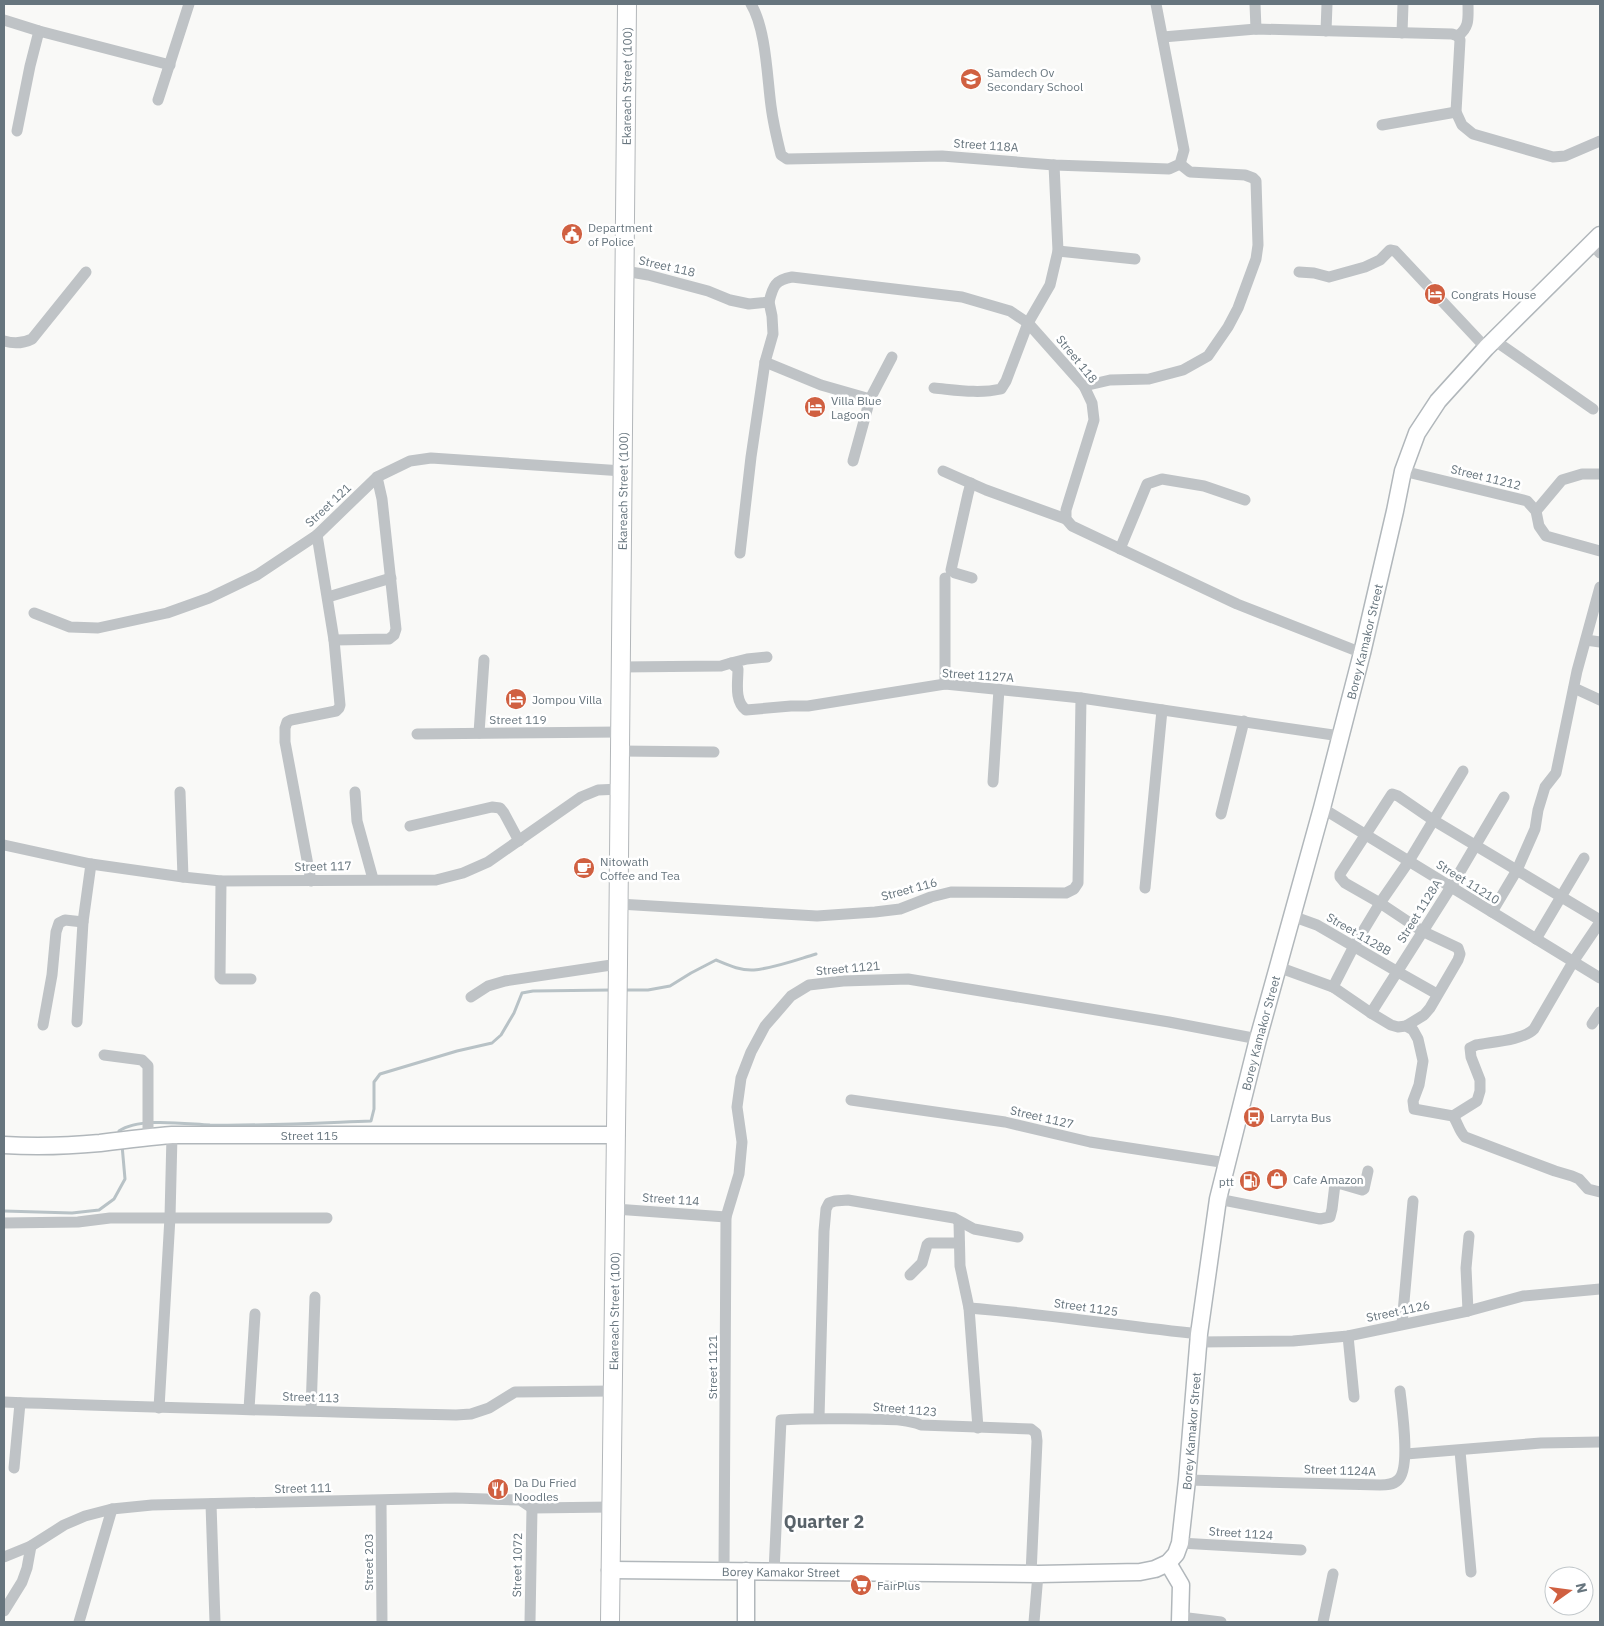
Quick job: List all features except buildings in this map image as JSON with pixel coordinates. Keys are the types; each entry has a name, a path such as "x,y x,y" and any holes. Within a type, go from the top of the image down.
{"main road":[{"name":"Ekareach Street (100)","path":"610,1622 627,4"},
{"name":"Borey Kamakor Street","path":"610,1570 1035,1574 1140,1572 1155,1569 1168,1563 1176,1554 1180,1543 1199,1338 1218,1199 1247,1080 1322,808 1362,653 1403,471 1417,433 1438,401 1490,344 1597,244"},
{"name":"Street 115","path":"4,1145 43,1147 100,1143 172,1134 616,1135"},
{"path":"1168,1563 1181,1585 1180,1619"},
{"path":"746,1571 746,1622"}],"street":[{"path":"158,100 188,4"},
{"name":"Street 118A","path":"751,4 763,37 771,108 777,140 781,155 787,158 942,156 1054,165 1169,169 1180,164"},
{"path":"1084,386 1110,380 1149,379 1183,370 1208,356 1228,327 1238,308 1256,259 1258,245 1256,181 1245,175 1190,172 1180,164 1184,150 1156,4"},
{"path":"1255,4 1256,29"},
{"path":"1326,31 1327,4"},
{"path":"1402,33 1403,4"},
{"path":"1458,36 1467,25 1468,4"},
{"path":"4,20 170,65"},
{"path":"1163,37 1256,29 1452,34 1458,36"},
{"path":"17,131 39,31"},
{"path":"1458,36 1460,40 1456,112 1462,125 1473,134 1553,157 1565,156 1600,141"},
{"path":"1382,125 1456,112"},
{"path":"934,388 981,392 1001,388 1006,381 1028,322 1050,285 1058,251 1054,165"},
{"path":"1299,272 1329,277 1365,267 1380,260 1390,250 1395,251 1490,344 1593,409"},
{"path":"1058,251 1135,259"},
{"name":"Street 118","path":"625,271 708,290 730,300 749,304 769,302 773,286 782,278 792,277 962,297 1010,311 1028,322 1084,386 1092,403 1094,420 1066,510 1066,519"},
{"path":"4,341 14,344 32,339 86,272"},
{"path":"740,553 751,457 766,362 773,334 769,302"},
{"path":"853,461 870,399 892,357"},
{"path":"766,362 821,385 870,399"},
{"name":"Street 121","path":"34,613 70,627 98,628 167,613 209,598 257,575 317,535 378,476 410,461 431,458 623,471"},
{"path":"943,471 986,490 1066,519 1072,526 1237,604 1362,653"},
{"name":"Street 11212","path":"1403,471 1527,502 1536,511"},
{"path":"1600,474 1582,474 1562,480 1536,511 1539,526 1546,536 1600,551"},
{"path":"334,640 388,639 394,635 396,629 378,476"},
{"path":"1120,549 1147,484 1155,480 1162,479 1204,486 1245,500"},
{"path":"971,483 951,570 972,578"},
{"path":"311,880 285,742 285,728 287,722 291,720 336,711 339,708 340,699 334,640 317,535"},
{"path":"328,597 391,578"},
{"path":"945,578 945,684"},
{"path":"1492,912 1516,870 1535,829 1545,787 1556,774 1577,671 1600,587"},
{"path":"1586,640 1600,642"},
{"path":"621,667 721,666 747,659 767,657"},
{"path":"479,733 484,660"},
{"name":"Street 1127A","path":"731,663 738,669 738,700 740,706 746,710 808,706 945,684 1082,698 1340,736"},
{"path":"1574,688 1600,700"},
{"path":"993,782 999,689"},
{"name":"Street 116","path":"619,904 817,916 900,909 931,897 952,892 1066,893 1074,889 1078,883 1082,698"},
{"path":"1146,888 1162,710"},
{"path":"1221,814 1244,721"},
{"name":"Street 119","path":"417,734 620,732"},
{"path":"620,751 714,752"},
{"path":"1333,987 1354,946 1380,903 1409,861 1463,771"},
{"name":"Street 117","path":"4,845 91,864 221,881 436,880 463,873 488,862 581,797 598,790 620,789"},
{"path":"180,792 183,877"},
{"path":"355,792 357,821 373,879"},
{"path":"1278,966 1333,987 1371,1013 1398,1027 1406,1026 1424,1015 1430,1008 1458,960 1460,954 1458,948 1422,930 1345,883 1340,877 1340,874 1392,794 1600,921 1530,1034 1520,1038 1476,1045 1470,1048 1471,1057 1480,1080 1479,1096 1477,1101 1453,1116"},
{"name":"Street 1128A","path":"1371,1013 1451,887 1504,797"},
{"path":"410,826 492,807 500,808 519,841"},
{"name":"Street 11210","path":"1322,808 1600,978"},
{"path":"1536,939 1584,858"},
{"path":"77,1022 83,922 91,864"},
{"path":"221,881 220,976 222,979 251,979"},
{"name":"Street 1128B","path":"1292,916 1317,925 1437,994"},
{"path":"43,1025 52,975 56,932 59,924 65,920 83,922"},
{"path":"471,997 488,986 505,981 618,971"},
{"name":"Street 1121","path":"724,1571 726,1217 740,1166 742,1142 737,1107 741,1078 751,1052 765,1026 791,996 809,986 843,981 908,979 1170,1022 1258,1039"},
{"path":"1592,1024 1600,1012"},
{"path":"1406,1026 1413,1030 1422,1050 1423,1061 1419,1085 1413,1101 1414,1108 1453,1116 1464,1137 1579,1178 1588,1188 1600,1192"},
{"path":"104,1056 142,1060 148,1066 141,1137"},
{"name":"Street 1127","path":"851,1100 1005,1122 1090,1142 1227,1163"},
{"path":"160,1408 170,1217 172,1134"},
{"path":"1218,1199 1325,1219 1330,1217 1335,1184 1338,1183 1364,1190 1368,1171"},
{"path":"820,1418 824,1231 826,1209 829,1203 835,1200 848,1200 954,1218 974,1229 1018,1237"},
{"path":"1402,1324 1413,1201"},
{"name":"Street 114","path":"615,1209 726,1217"},
{"path":"4,1223 78,1222 110,1218 170,1217 327,1218"},
{"path":"959,1222 960,1266 969,1308 978,1428"},
{"path":"1468,1310 1466,1268 1469,1236"},
{"path":"910,1275 922,1264 929,1243 959,1243"},
{"name":"Street 1126","path":"1199,1338 1294,1341 1348,1336 1523,1296 1600,1289"},
{"path":"311,1410 315,1296"},
{"name":"Street 1125","path":"969,1308 1016,1312 1199,1338"},
{"path":"248,1409 255,1314"},
{"path":"1348,1336 1354,1397"},
{"name":"Street 113","path":"4,1402 160,1408 311,1410 456,1415 471,1414 489,1408 515,1392 612,1391"},
{"name":"Street 1124A","path":"1187,1480 1393,1484 1400,1479 1405,1467 1406,1454 1400,1391"},
{"path":"14,1468 20,1403"},
{"name":"Street 1123","path":"774,1572 781,1420 820,1418 898,1420 912,1421 921,1425 1030,1429 1036,1433 1038,1441 1034,1622"},
{"path":"1406,1454 1541,1444 1600,1442"},
{"path":"1460,1451 1471,1572"},
{"name":"Street 111","path":"4,1557 30,1546 64,1525 85,1516 112,1509 152,1505 455,1498 520,1500 532,1508 611,1507"},
{"name":"Street 203","path":"381,1501 382,1622"},
{"path":"211,1504 215,1622"},
{"name":"Street 1072","path":"530,1622 532,1508"},
{"path":"79,1622 112,1509"},
{"name":"Street 1124","path":"1180,1543 1301,1550"},
{"path":"4,1611 22,1582 27,1568 30,1546"},
{"path":"1323,1622 1333,1574"},
{"path":"1180,1619 1221,1622"}],"waterway":[{"path":"623,990 648,990 670,986 716,960 739,969 754,970 778,966 816,954"},
{"path":"121,1136 119,1131 138,1124 150,1123 250,1125 371,1121 374,1109 374,1082 380,1074 457,1051 492,1043 501,1035 514,1013 522,993 533,991 611,990"},
{"path":"4,1211 72,1213 99,1210 114,1199 125,1179 122,1145"}],"place":[{"name":"Samdech Ov Secondary School","path":"971,79"},
{"name":"Department of Police","path":"572,234"},
{"name":"Congrats House","path":"1435,294"},
{"name":"Villa Blue Lagoon","path":"815,407"},
{"name":"Jompou Villa","path":"516,699"},
{"name":"Nitowath Coffee and Tea","path":"584,868"},
{"name":"Larryta Bus","path":"1254,1117"},
{"name":"Cafe Amazon","path":"1277,1179"},
{"name":"ptt","path":"1250,1181"},
{"name":"Da Du Fried Noodles","path":"498,1489"},
{"name":"FairPlus","path":"861,1585"}],"district":[{"name":"Quarter 2","path":"824,1521"}]}
